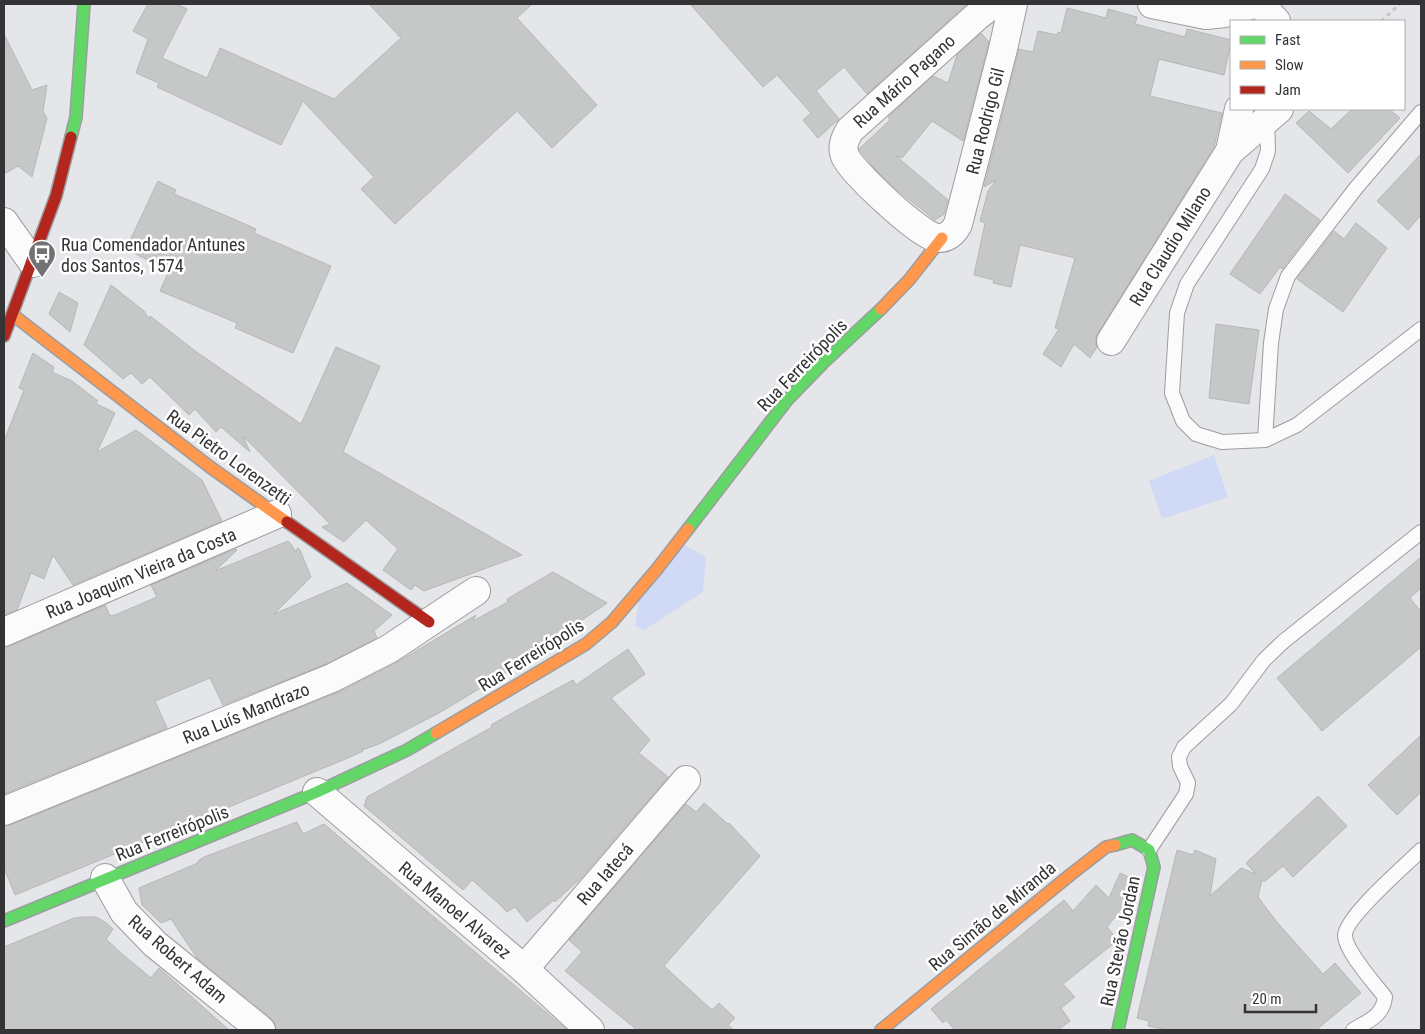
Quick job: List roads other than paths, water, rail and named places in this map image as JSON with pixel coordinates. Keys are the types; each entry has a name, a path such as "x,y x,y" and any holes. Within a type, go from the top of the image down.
{"street":[{"path":"4,336 33,263 56,196 76,117 84,4"},
{"name":"Rua Mário Pagano","path":"945,237 930,236 918,228 854,170 844,155 844,141 850,130 993,4"},
{"name":"Rua Rodrigo Gil","path":"945,237 958,224 1013,4"},
{"path":"1152,4 1206,15 1264,13"},
{"name":"Rua Claudio Milano","path":"1230,151 1239,110"},
{"name":"Rua Claudio Milano","path":"1111,341 1230,151 1273,114"},
{"path":"4,222 33,263"},
{"name":"Rua Ferreirópolis","path":"4,921 317,792 407,750 586,644 612,622 657,569 788,399 909,280 945,237"},
{"name":"Rua Pietro Lorenzetti","path":"13,315 210,467 429,622"},
{"name":"Rua Joaquim Vieira da Costa","path":"4,632 277,514"},
{"name":"Rua Luís Mandrazo","path":"4,811 332,678 389,649 476,591"},
{"name":"Rua Iatecá","path":"524,969 686,780"},
{"name":"Rua Manoel Alvarez","path":"317,792 524,969 590,1030"},
{"name":"Rua Simão de Miranda","path":"881,1030 1098,853 1106,848 1132,840 1149,850"},
{"name":"Rua Stevão Jordan","path":"1118,1030 1154,867 1149,850"},
{"name":"Rua Robert Adam","path":"105,878 124,912 155,944 261,1030"}],"lane":[{"path":"1265,440 1272,335 1276,309 1288,276 1356,188 1421,112"},
{"path":"1273,114 1268,151 1262,169 1187,284 1177,313 1172,393 1183,421 1196,434 1222,442 1265,440 1298,425 1421,329"},
{"path":"1149,850 1186,794 1188,783 1180,766 1179,757 1184,747 1231,704 1264,660 1284,641 1421,532"},
{"path":"1354,1030 1378,1014 1384,1007 1385,997 1348,948 1344,935 1349,924 1361,909 1421,850"}],"place":[{"name":"Rua Comendador Antunes dos Santos, 1574","path":"42,278"}]}
